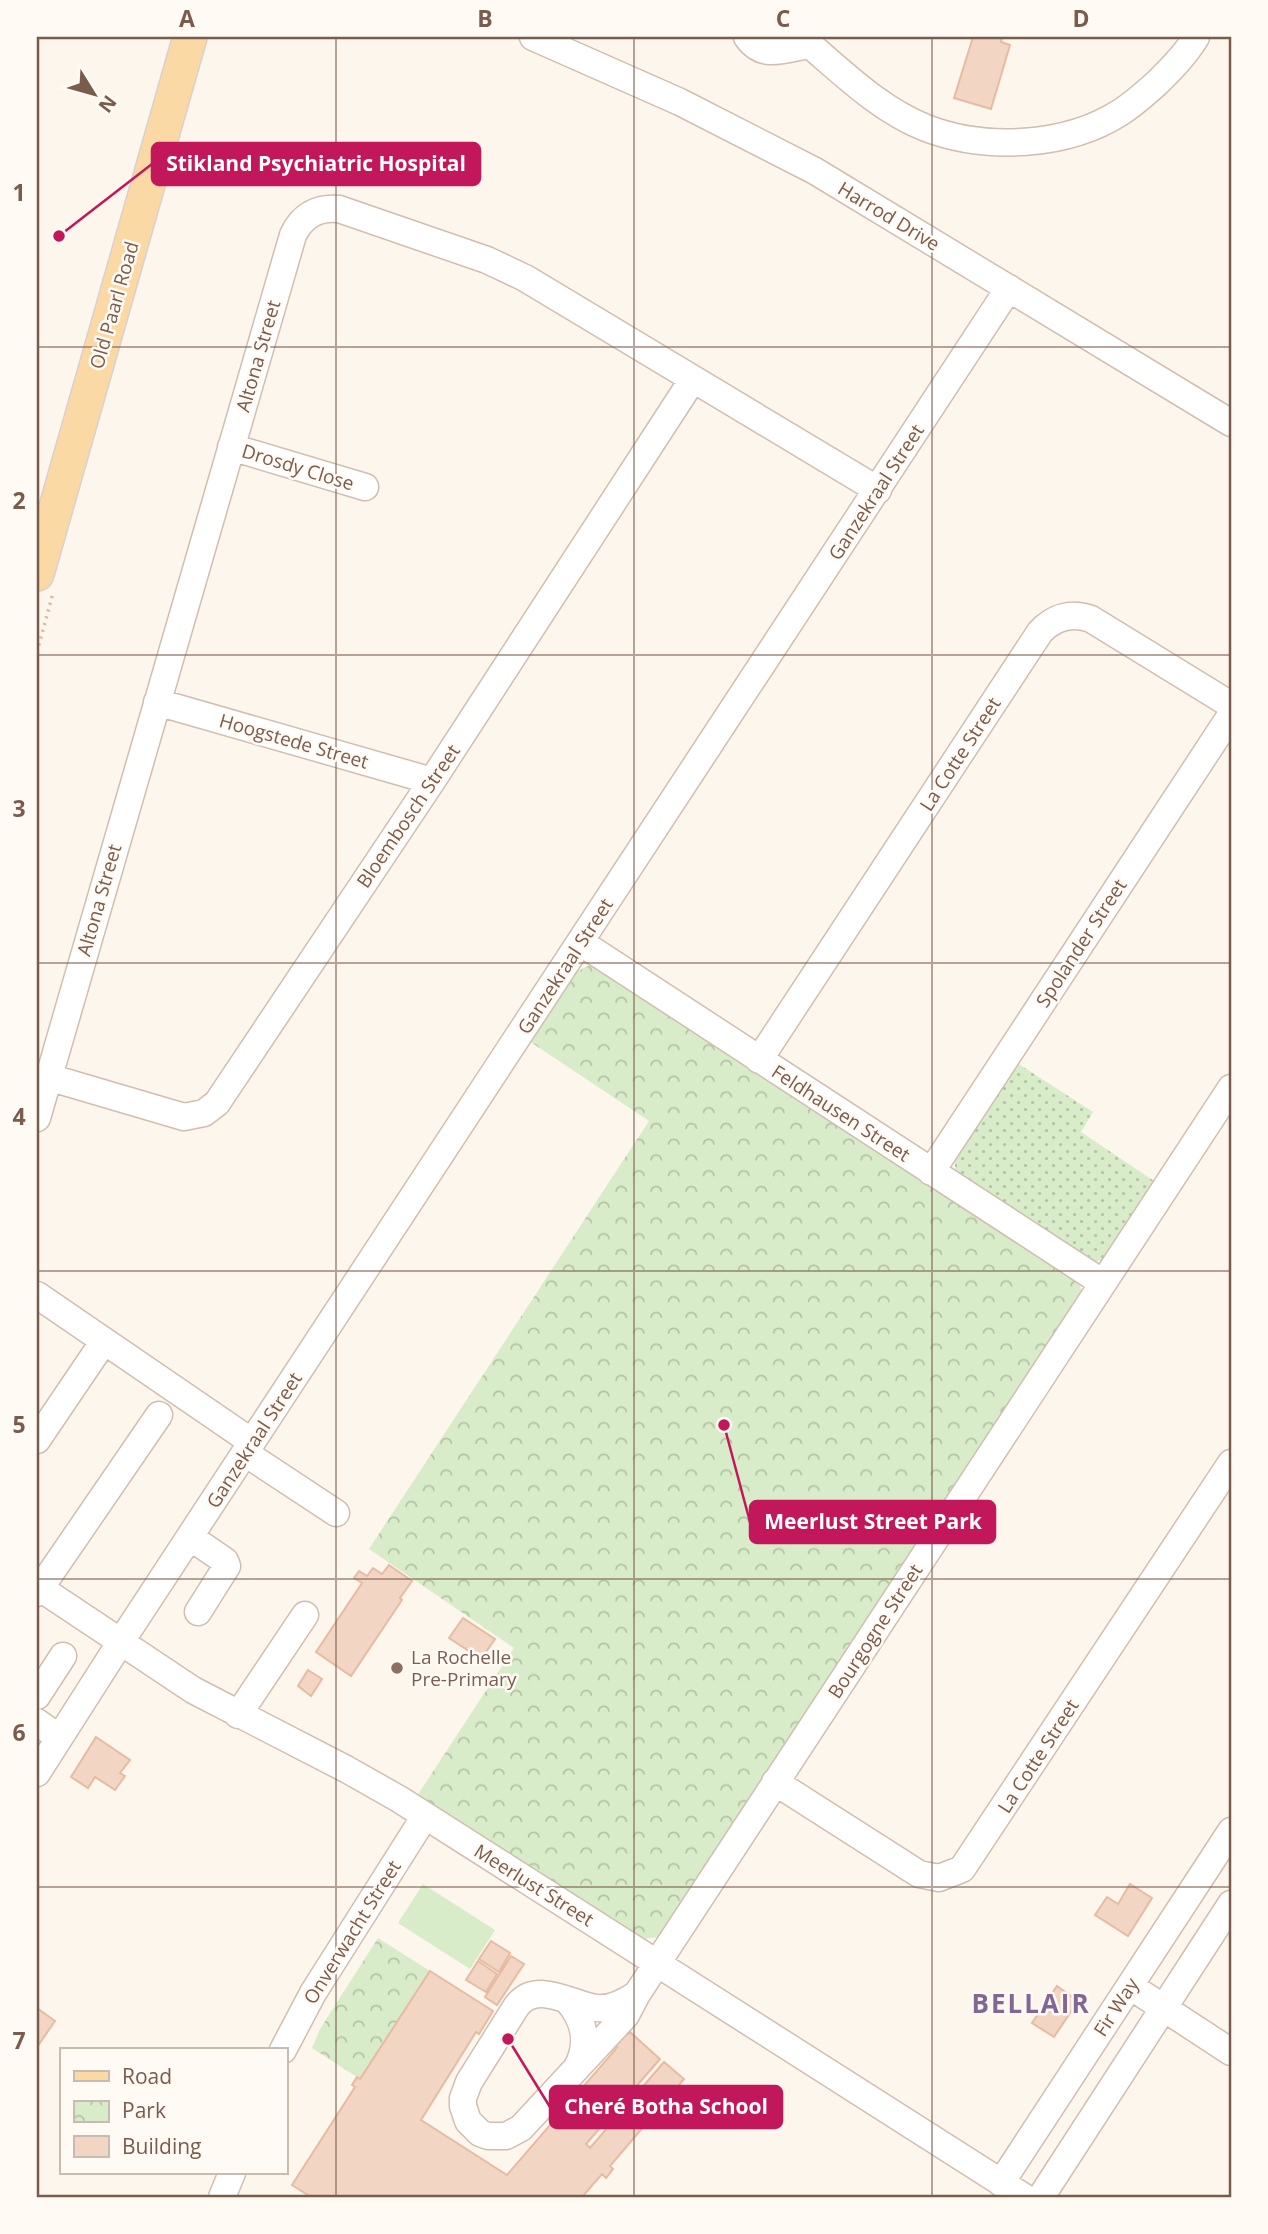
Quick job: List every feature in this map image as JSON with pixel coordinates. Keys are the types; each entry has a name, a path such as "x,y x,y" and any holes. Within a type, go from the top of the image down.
{"main road":[{"name":"Old Paarl Road","path":"37,574 190,37"}],"street":[{"name":"Harrod Drive","path":"533,37 680,102 815,172 1231,423"},
{"path":"747,37 755,47 766,51 777,51 807,41 864,93 908,119 927,128 962,138 997,144 1047,139 1096,125 1121,112 1170,71 1196,37"},
{"name":"Altona Street","path":"37,1118 293,235 303,219 320,210 339,209 504,267 878,490"},
{"name":"Ganzekraal Street","path":"39,1764 47,1730 120,1643 1009,288"},
{"name":"Bloembosch Street","path":"48,1077 175,1115 194,1116 217,1103 432,781 693,379"},
{"name":"Drosdy Close","path":"231,447 365,487"},
{"name":"La Cotte Street","path":"760,1059 1040,632 1049,624 1071,616 1091,620 1231,705"},
{"name":"Hoogstede Street","path":"157,702 432,781"},
{"name":"Spolander Street","path":"932,1172 1231,715"},
{"name":"Feldhausen Street","path":"580,942 1104,1283"},
{"name":"Bourgogne Street","path":"637,1994 615,2005 601,2008 537,1993 519,2002 465,2090 463,2106 473,2128 480,2133 497,2137 506,2136 521,2128 626,2015 775,1782 1231,1088"},
{"path":"37,1295 104,1341 336,1513"},
{"path":"37,1440 104,1341"},
{"path":"38,1589 159,1415"},
{"name":"La Cotte Street","path":"775,1782 919,1874 939,1878 962,1869 1231,1463"},
{"path":"190,1537 225,1561 227,1566 198,1612"},
{"name":"Meerlust Street","path":"38,1589 193,1690 346,1769 425,1816 1024,2197"},
{"path":"238,1715 305,1615"},
{"path":"37,1696 63,1656"},
{"name":"Onverwacht Street","path":"285,2048 313,1993 425,1816"},
{"name":"Fir Way","path":"1001,2183 1231,1831"},
{"name":"Fir Way","path":"1041,2197 1231,1904"},
{"path":"1130,1986 1231,2052"},
{"path":"567,2000 578,2014 584,2033 583,2054 574,2072"},
{"path":"222,2197 232,2174"}],"green space":[{"path":"590,965 597,965 1079,1282 1082,1295 659,1937 643,1939 417,1796 514,1648 369,1549 649,1121 529,1041 576,972"},
{"path":"1014,1061 1093,1112 1081,1132 1157,1183 1102,1261 1090,1262 956,1173 954,1159"},
{"path":"423,1884 495,1930 470,1969 398,1923"},
{"path":"378,1938 430,1971 360,2079 312,2048 320,2029"}],"building":[{"path":"973,37 1002,37 1001,42 1010,45 991,109 954,98"},
{"path":"389,1565 412,1581 351,1676 316,1652 362,1583 354,1578 359,1571 367,1576 373,1568 382,1574"},
{"path":"463,1618 495,1639 481,1659 449,1638"},
{"path":"308,1670 322,1679 311,1696 298,1686"},
{"path":"96,1737 130,1760 120,1773 125,1776 115,1790 95,1777 88,1788 71,1777"},
{"path":"1130,1884 1152,1898 1128,1936 1095,1915 1107,1897 1118,1904"},
{"path":"491,1941 510,1953 499,1972 479,1959"},
{"path":"511,1956 524,1964 497,2005 485,1997"},
{"path":"478,1961 497,1974 486,1992 466,1980"},
{"path":"430,1971 493,2011 479,2034 476,2032 421,2120 507,2175 615,2050 617,2047 614,2045 626,2032 630,2032 660,2059 586,2144 590,2148 664,2062 684,2079 610,2166 613,2169 606,2178 602,2174 582,2197 311,2197 292,2185 355,2087 352,2085 357,2077 360,2079"},
{"path":"1057,1986 1078,2001 1054,2037 1032,2023"},
{"path":"37,2008 55,2021 37,2047"}],"place":[{"name":"Stikland Psychiatric Hospital","path":"59,236"},
{"name":"Meerlust Street Park","path":"724,1425"},
{"name":"La Rochelle Pre-Primary","path":"397,1668"},
{"name":"Cheré Botha School","path":"508,2039"}],"district":[{"name":"BELLAIR","path":"1031,2004"}]}
